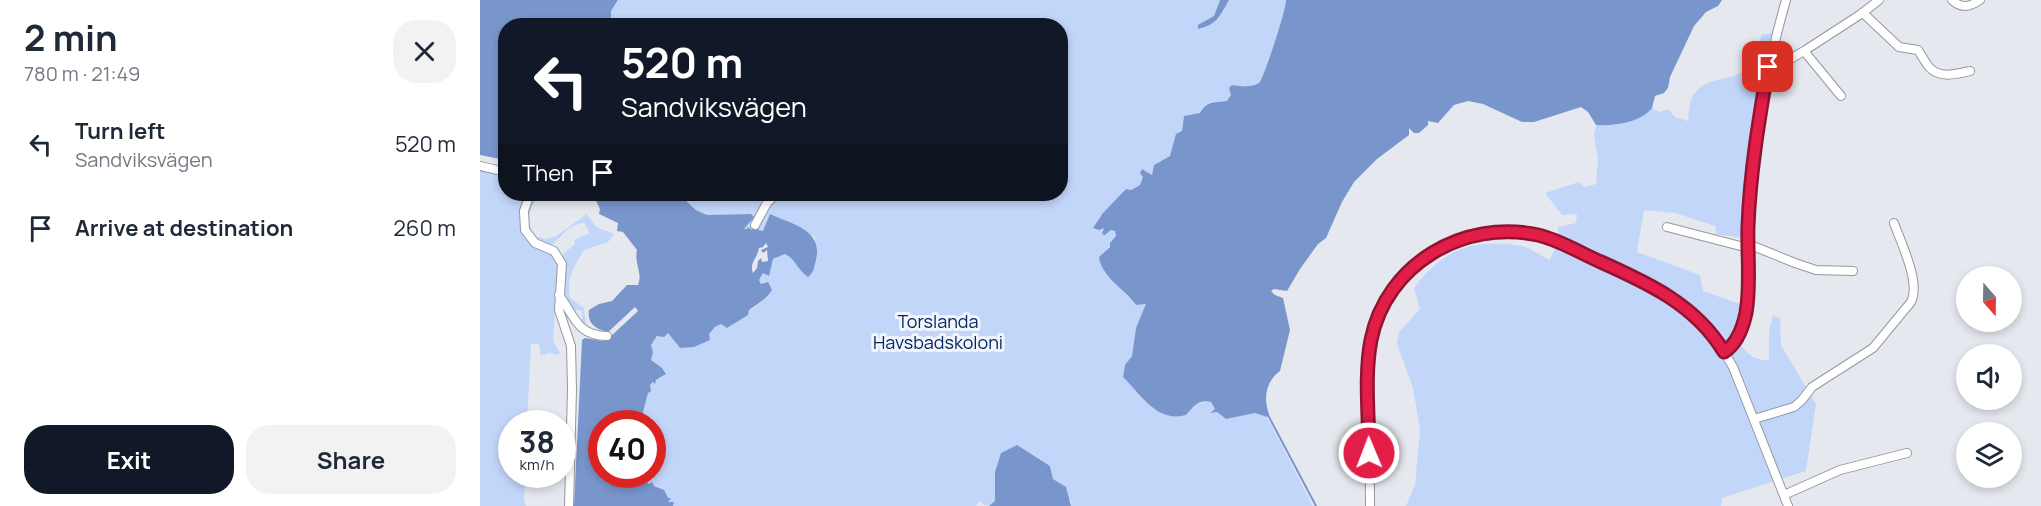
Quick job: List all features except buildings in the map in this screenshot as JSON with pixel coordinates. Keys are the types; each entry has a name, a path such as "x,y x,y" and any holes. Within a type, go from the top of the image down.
{"street":[{"path":"1724,352 1735,341 1748,302 1748,246 1754,166 1768,67 1786,0"},
{"path":"1768,67 1777,67 1804,51 1879,0"},
{"path":"1952,0 1960,6 1966,6 1980,0"},
{"path":"1863,13 1894,44 1918,50 1928,66 1936,73 1952,74 1970,71"},
{"path":"1804,51 1841,96"},
{"path":"480,166 498,170"},
{"path":"528,201 524,212 525,230 531,239 554,251 560,259 562,270 559,294 561,318 571,345 569,506"},
{"path":"755,225 769,201"},
{"path":"1754,419 1794,407 1812,387 1873,348 1911,302 1914,290 1911,271 1894,223"},
{"path":"1667,227 1748,246 1816,270 1854,271"},
{"path":"1370,506 1368,362 1373,332 1388,297 1404,275 1428,255 1466,237 1496,232 1519,232 1546,238 1634,277 1671,298 1704,326 1724,352 1742,386 1788,506"},
{"path":"559,294 575,321 584,330 608,336"},
{"path":"1784,495 1840,470 1907,453"}],"green space":[{"name":"Torslanda Havsbadskoloni","path":"618,0 1220,0 1214,16 1218,20 1229,0 1286,0 1283,16 1259,83 1249,86 1232,85 1231,96 1227,101 1207,103 1201,113 1184,116 1182,131 1170,156 1154,165 1152,175 1142,169 1143,177 1140,185 1131,190 1125,189 1104,227 1105,235 1115,230 1116,236 1105,252 1104,272 1136,305 1147,304 1136,328 1132,356 1125,365 1123,377 1137,393 1156,410 1174,415 1186,415 1197,404 1211,402 1216,409 1210,413 1217,412 1226,419 1255,413 1267,417 1313,506 1071,506 1071,501 1053,479 1050,466 1039,460 995,472 995,501 989,506 980,501 976,506 673,506 674,502 668,503 664,490 659,488 666,488 666,410 642,410 650,385 666,374 651,360 653,352 651,345 654,340 668,333 680,348 688,347 710,340 709,334 721,324 728,328 769,296 759,280 764,272 768,276 773,259 785,254 791,256 803,274 815,266 815,237 794,224 783,220 763,231 754,227 753,230 744,229 753,217 751,214 707,215 685,201 1068,201 1068,18 611,18 611,10"},
{"path":"1772,33 1752,135 1744,238 1716,234 1715,226 1675,213 1644,210 1637,252 1700,275 1703,291 1753,307 1741,345 1753,357 1769,360 1769,331 1773,315 1780,318 1781,345 1816,404 1806,471 1722,498 1721,506 1406,506 1415,485 1420,429 1413,388 1397,344 1399,332 1420,309 1414,288 1436,264 1448,255 1474,245 1521,246 1550,260 1559,238 1558,227 1576,223 1577,214 1562,215 1545,193 1579,182 1585,187 1596,184 1598,160 1594,135 1596,125 1611,125 1634,120 1652,108 1659,112 1668,109 1675,117 1688,121 1691,100 1700,88 1741,73 1750,66 1757,54 1761,35"},
{"path":"480,169 498,174 498,201 524,201 521,212 524,233 549,251 558,265 553,341 560,353 541,356 539,344 531,344 528,410 498,410 498,488 524,488 526,506 480,506"},
{"path":"535,201 530,215 530,226 534,236 529,230 526,218 528,210"},
{"path":"587,214 596,227 614,234 608,242 584,250 572,273 569,285 570,298 584,308 586,326 582,320 582,311 569,309 563,288 563,254 575,244 574,240 590,233 584,222 569,228 551,246 537,238 555,237"}],"shaded area":[{"path":"480,0 618,0 611,11 611,18 498,18 498,159 480,155"},
{"path":"1220,0 1229,0 1220,15 1210,25 1198,29 1198,25 1214,16"},
{"path":"1286,0 1722,0 1718,6 1706,12 1694,26 1670,77 1668,88 1664,93 1655,96 1652,108 1647,113 1634,120 1611,125 1596,125 1588,112 1581,107 1534,122 1522,122 1483,104 1468,101 1454,105 1438,123 1428,121 1428,125 1419,133 1414,133 1409,128 1409,135 1377,159 1354,182 1326,238 1318,244 1287,291 1274,289 1271,291 1283,298 1290,330 1280,371 1275,375 1267,390 1266,402 1269,414 1267,417 1255,413 1226,419 1217,412 1210,413 1215,409 1211,402 1207,401 1197,404 1186,415 1166,415 1150,406 1123,377 1125,365 1132,356 1136,328 1146,304 1136,305 1109,277 1101,264 1099,257 1110,247 1110,243 1116,236 1115,231 1111,230 1105,235 1102,234 1104,228 1099,230 1093,228 1103,213 1126,189 1131,190 1140,185 1143,177 1140,173 1142,169 1152,175 1154,165 1170,156 1176,134 1182,131 1184,116 1200,113 1211,103 1227,101 1231,95 1229,88 1232,85 1249,86 1259,83 1283,16"},
{"path":"596,201 686,201 696,210 707,215 751,214 754,217 744,229 748,227 752,230 754,226 763,231 770,214 804,229 815,241 817,250 814,270 808,277 785,254 773,259 769,276 763,273 759,280 761,284 768,282 772,290 770,293 749,310 748,315 727,328 721,324 715,327 709,334 710,340 694,347 680,348 668,333 664,337 657,336 651,345 653,352 651,360 666,374 656,380 655,384 653,382 650,385 651,391 648,393 644,410 588,410 588,488 659,488 664,490 668,498 671,498 668,502 674,502 673,506 574,506 582,340 585,338 602,341 606,339 605,331 590,321 589,310 599,304 612,301 627,285 638,285 639,280 637,250 623,232 617,231 618,223 599,214 600,209","holes":["766,243 768,247 761,250 763,253 767,250 768,261 762,262 761,258 753,273 753,264 759,248"]},
{"path":"1017,445 1050,466 1053,479 1066,487 1071,506 989,506 995,501 995,472 1001,453"}],"pier":[{"path":"635,307 638,311 609,338 606,334"}],"waterway":[{"path":"1268,415 1316,506"}],"route":[{"path":"1369,453 1368,362 1371,340 1381,310 1394,287 1421,260 1438,248 1466,237 1496,232 1519,232 1554,241 1664,293 1678,302 1704,326 1724,352 1729,349 1738,335 1748,302 1748,225 1758,129 1768,67"}]}
